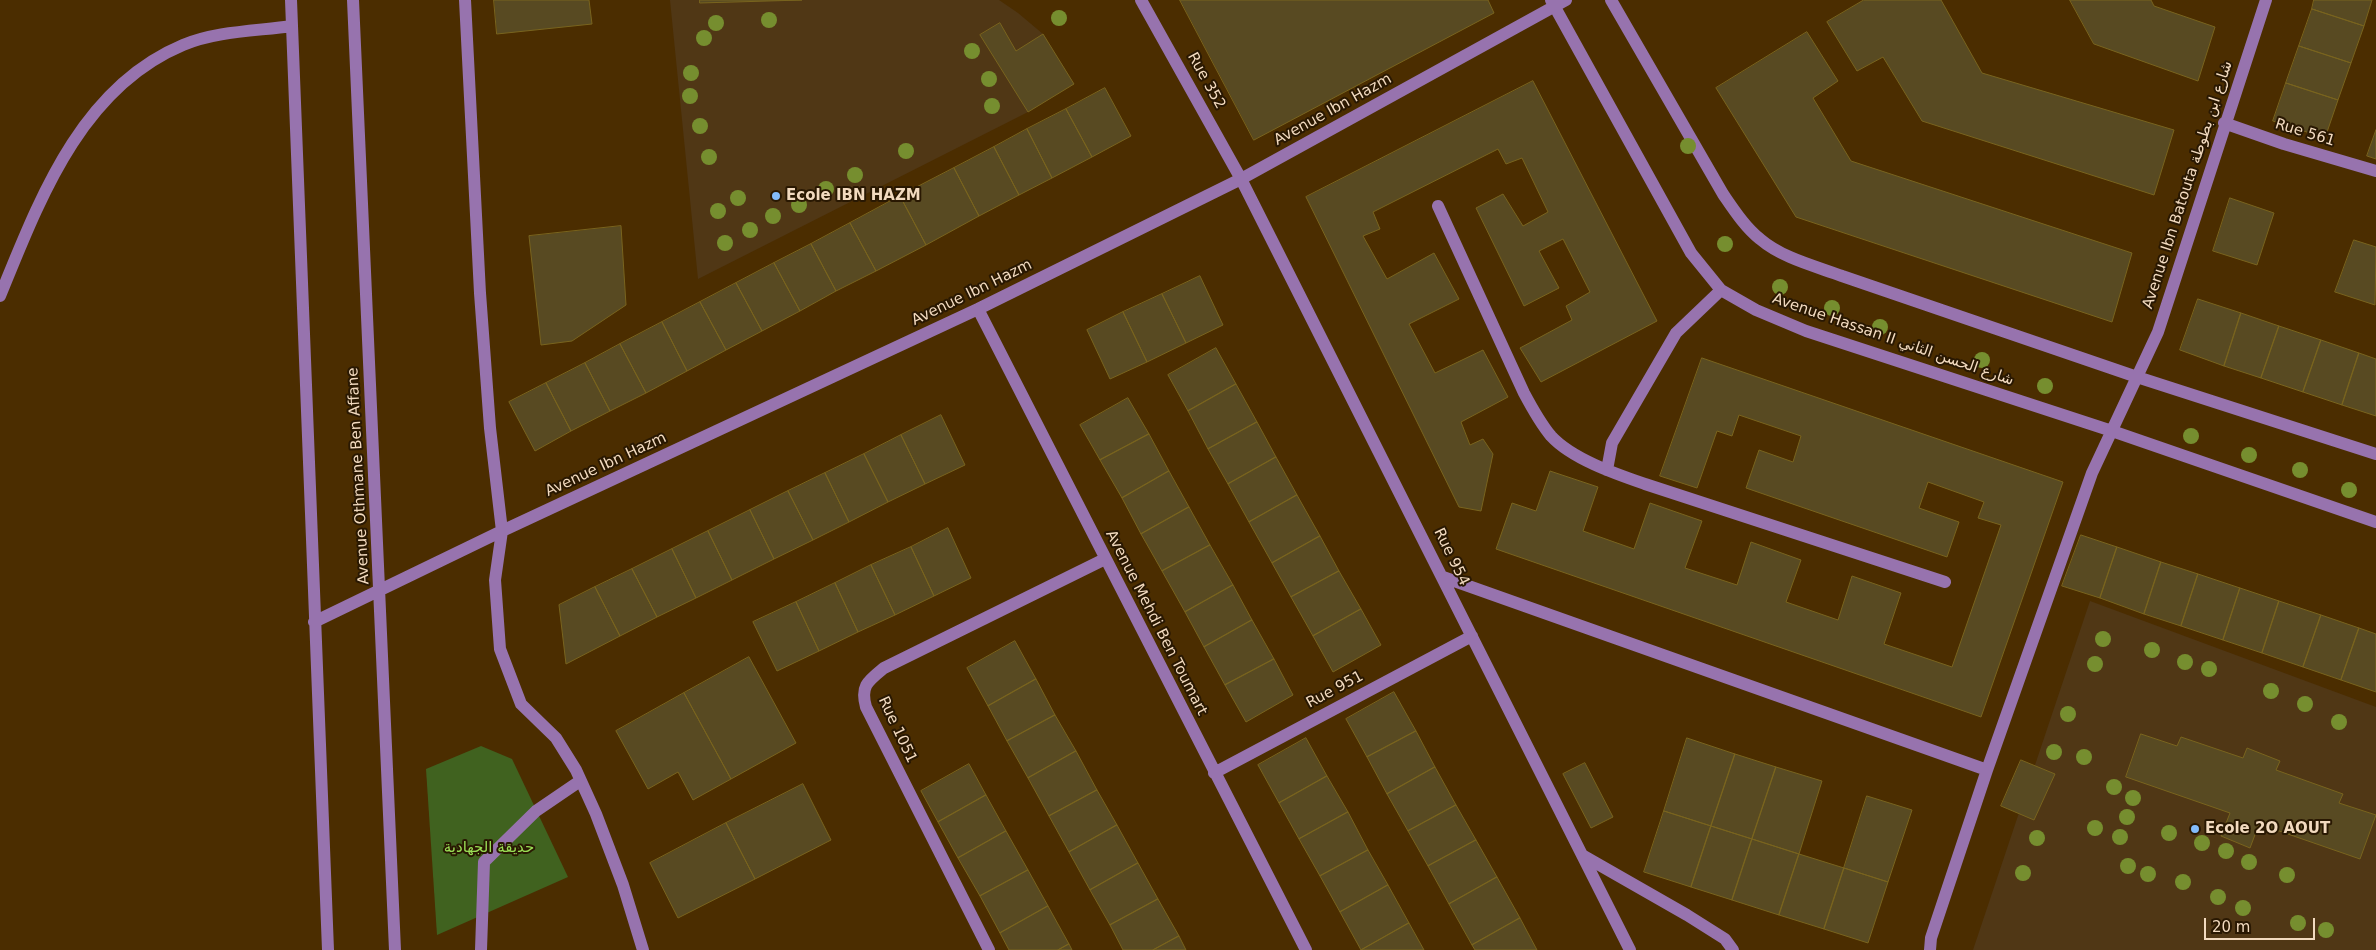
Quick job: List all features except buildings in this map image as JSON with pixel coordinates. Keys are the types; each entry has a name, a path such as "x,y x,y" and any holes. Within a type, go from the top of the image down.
{"street":[{"path":"291,0 328,950"},
{"name":"Avenue Othmane Ben Affane","path":"354,0 394,950"},
{"path":"465,0 480,294 490,428 502,531 496,580 500,649 521,704 556,738 580,780 596,814 643,950"},
{"name":"Rue 352","path":"1141,0 1241,179"},
{"name":"Avenue Ibn Hazm","path":"314,622 502,531 978,309 1241,179 1553,3 1566,0"},
{"path":"1611,0 1723,194 1740,218 1760,240 1794,259 1818,268 2137,377 2376,454"},
{"name":"Avenue Ibn Batouta شارع ابن بطوطة","path":"1930,950 1931,938 1987,770 2092,473 2158,332 2224,123 2266,0"},
{"name":"Avenue Hassan II شارع الحسن الثاني","path":"1553,3 1691,253 1721,290 1756,310 1806,331 2112,431 2376,522"},
{"path":"0,296 56,170 78,134 98,109 127,81 153,61 184,44 217,36 292,26"},
{"name":"Rue 561","path":"2224,123 2376,171"},
{"name":"Rue 954","path":"1241,179 1630,950"},
{"path":"1438,206 1537,416 1552,437 1574,453 1606,470 1945,582"},
{"path":"1606,470 1612,443 1676,333 1721,290"},
{"name":"Avenue Mehdi Ben Toumart","path":"978,309 1306,950"},
{"name":"Rue 1051","path":"989,950 866,707 863,695 864,688 872,677 884,668 1105,560"},
{"path":"1443,577 1987,770"},
{"name":"Rue 951","path":"1214,773 1472,636"},
{"path":"481,950 484,862 536,811 580,780"},
{"path":"1582,855 1687,915 1725,939 1733,950"}],"shaded area":[{"name":"Ecole IBN HAZM","path":"670,0 999,0 1043,34 1074,84 1028,112 698,279"},
{"name":"Ecole 2O AOUT","path":"2090,601 2376,707 2376,950 1973,950"}],"green space":[{"name":"حديقة الجهادية","path":"481,746 512,759 568,877 437,935 426,769"}],"place":[{"name":"Ecole IBN HAZM","path":"776,196"},
{"name":"Ecole 2O AOUT","path":"2195,829"}]}
